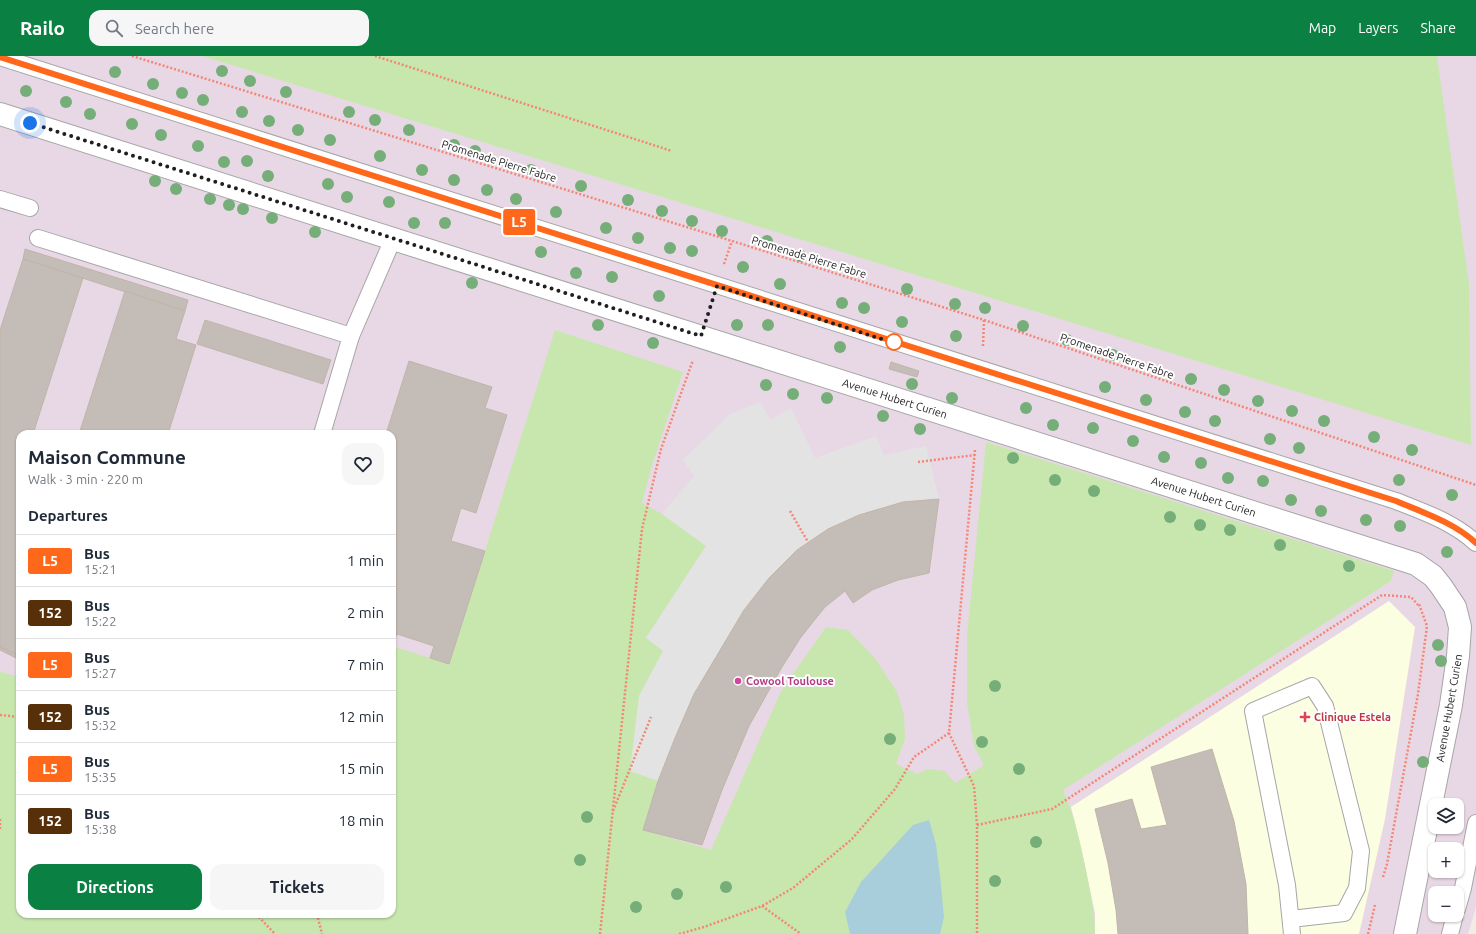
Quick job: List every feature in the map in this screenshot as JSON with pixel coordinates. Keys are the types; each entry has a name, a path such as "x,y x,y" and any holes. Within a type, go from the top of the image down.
{"street":[{"name":"Avenue Hubert Curien","path":"0,114 1416,564 1433,576 1455,607 1460,627 1458,656 1451,706 1405,934"}],"lane":[{"path":"0,57 1396,501 1436,517 1466,534 1476,543"},
{"path":"0,199 30,208"},
{"path":"38,238 351,336"},
{"path":"323,430 351,336 393,239"},
{"path":"1312,686 1326,706 1361,851 1357,888 1344,913 1291,926 1287,885 1253,711 1312,686"},
{"path":"1463,886 1476,823"},
{"path":"1450,934 1453,922"}],"path":[{"name":"Promenade Pierre Fabre","path":"132,56 984,320 1476,485"},
{"path":"375,56 672,151"},
{"path":"717,286 732,241"},
{"path":"982,370 984,320"},
{"path":"600,934 642,530 661,449 701,336"},
{"path":"977,425 949,733 974,786 977,825 977,934"},
{"path":"918,462 975,455"},
{"path":"790,512 808,542"},
{"path":"977,825 1052,809 1382,595 1411,597 1418,605 1427,626 1418,694 1383,878"},
{"path":"1418,605 1424,600"},
{"path":"0,715 16,717"},
{"path":"612,815 651,717"},
{"path":"679,934 704,927 762,906 793,888 852,839 895,789 914,757 949,733"},
{"path":"0,819 0,830"},
{"path":"1368,934 1377,899"},
{"path":"762,906 801,934"},
{"path":"260,918 275,934"},
{"path":"318,918 322,934"}],"shaded area":[{"path":"0,56 1476,56 1476,907 1468,934 0,934"},
{"path":"760,402 771,420 791,408 815,458 876,436 884,455 926,446 939,499 903,502 828,529 797,550 769,578 744,610 694,694 658,781 630,771 639,696 663,651 646,638 706,546 662,514 694,476 683,460 730,414"},
{"name":"Clinique Estela","path":"1389,601 1415,627 1385,819 1359,934 1095,934 1095,913 1071,807"}],"green space":[{"path":"202,56 1437,56 1469,284 1471,445"},
{"path":"555,330 683,372 653,462 642,503 662,514 706,546 646,638 664,651 639,696 658,781 643,830 711,850 781,691 826,627 848,630 875,658 897,692 904,715 905,739 896,764 917,774 928,769 945,771 955,783 984,765 974,746 967,703 967,635 986,442 1394,571 1391,581 1063,790 1074,820 1082,850 1092,902 1095,934 0,934 0,672 16,676 16,918 396,918 396,647 449,664"}],"water":[{"path":"929,820 936,844 944,917 940,934 850,934 845,912 861,882 913,825"}],"building":[{"path":"25,249 188,300 185,311 23,259"},
{"path":"23,259 83,278 34,430 16,430 16,654 0,647 0,330"},
{"path":"125,291 185,311 176,339 196,345 169,430 80,430"},
{"path":"205,320 331,360 323,384 197,344"},
{"path":"409,361 492,387 485,408 507,415 476,513 461,508 451,541 485,551 449,664 430,658 434,646 397,634 396,636 396,430 387,430"},
{"path":"891,362 919,371 917,377 889,369"},
{"name":"Cowool Toulouse","path":"939,499 929,573 898,580 872,590 853,603 845,591 825,607 801,637 782,667 749,726 722,790 702,845 643,830 658,781 694,694 744,610 769,578 797,550 828,529 859,515 903,502"},
{"path":"0,647 16,654 16,658 0,650"},
{"path":"1212,749 1234,821 1246,884 1248,934 1118,934 1116,910 1108,863 1095,809 1132,799 1141,829 1167,825 1151,767"}],"bus line":[{"name":"L5","path":"0,57 1008,379 1396,501 1436,517 1466,534 1476,543"}],"place":[{"name":"Cowool Toulouse","path":"738,681"},
{"name":"Clinique Estela","path":"1305,717"}],"route":[{"path":"30,123 701,336 717,286 897,344 894,342"}]}
